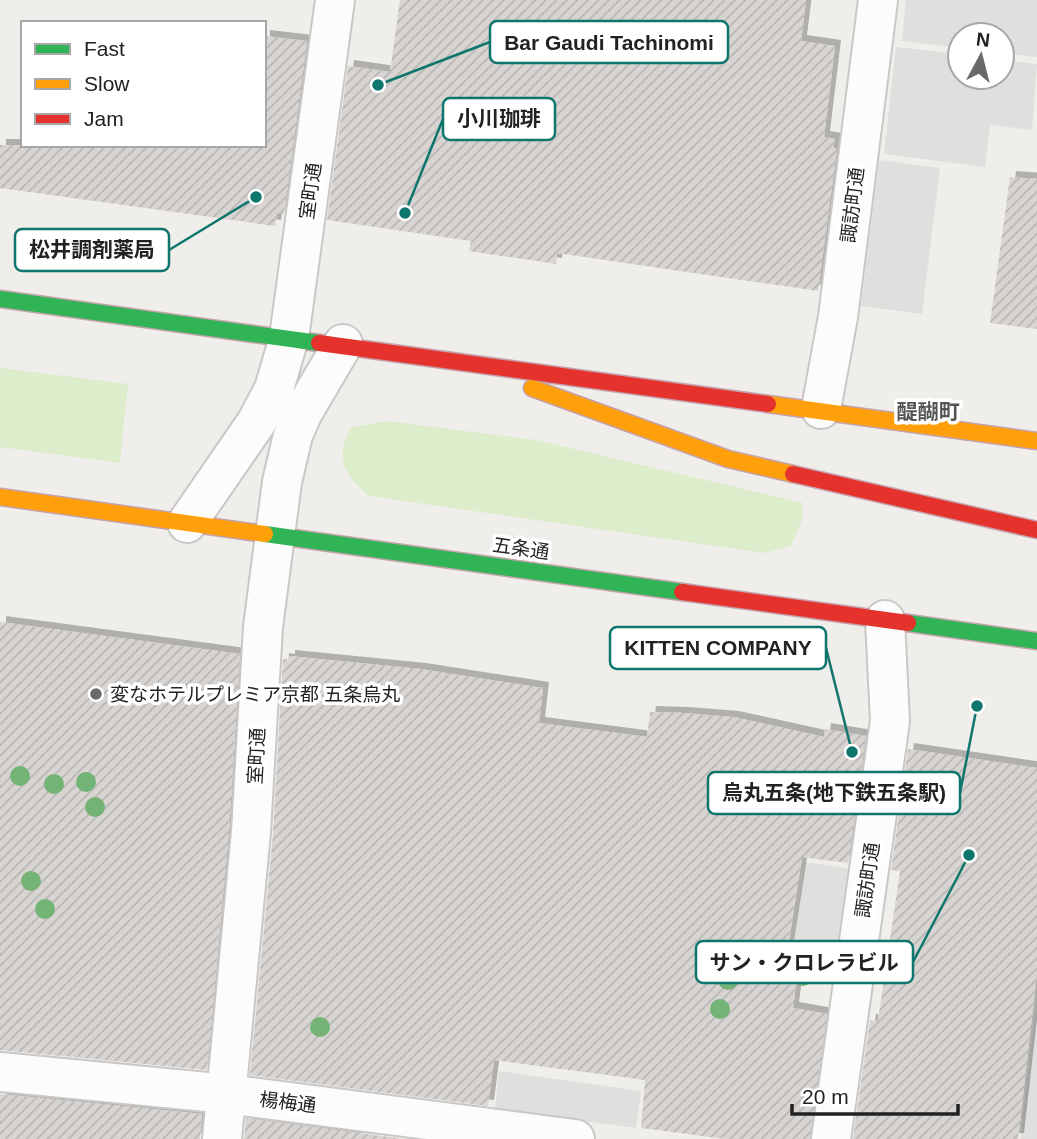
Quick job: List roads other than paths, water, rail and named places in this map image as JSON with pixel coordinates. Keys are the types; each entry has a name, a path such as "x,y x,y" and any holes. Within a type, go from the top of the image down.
{"highway":[{"path":"0,299 1037,441"},
{"path":"464,363 727,459 1037,530"},
{"name":"五条通","path":"0,497 1037,641"}],"street":[{"name":"室町通","path":"187,523 256,423 274,388 289,338 335,0"},
{"name":"諏訪町通","path":"821,410 838,317 878,0"},
{"name":"室町通","path":"222,1139 251,832 263,627 282,482 293,435 303,412 343,344"},
{"name":"諏訪町通","path":"831,1139 890,721 885,620"},
{"name":"楊梅通","path":"0,1072 227,1094 575,1139"}],"place":[{"name":"Bar Gaudi Tachinomi","path":"378,85"},
{"name":"松井調剤薬局","path":"256,197"},
{"name":"小川珈琲","path":"405,213"},
{"name":"変なホテルプレミア京都 五条烏丸","path":"96,694"},
{"name":"烏丸五条(地下鉄五条駅)","path":"977,706"},
{"name":"KITTEN COMPANY","path":"852,752"},
{"name":"サン・クロレラビル","path":"969,855"}],"district":[{"name":"醍醐町","path":"928,412"}]}
